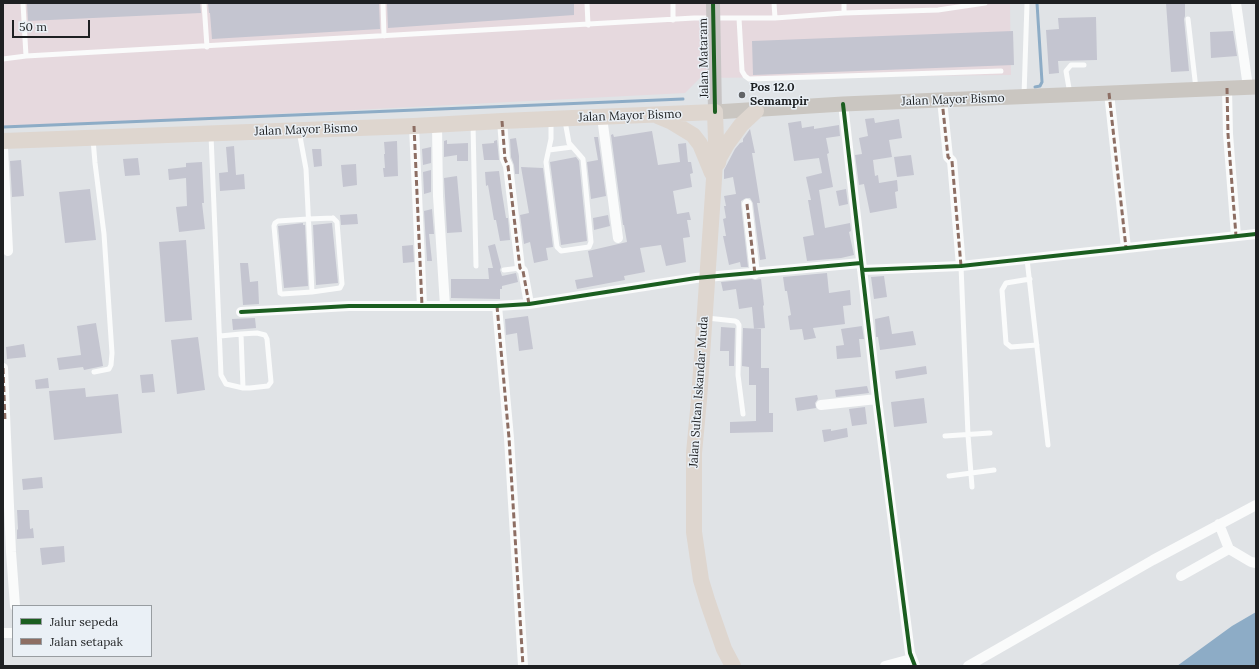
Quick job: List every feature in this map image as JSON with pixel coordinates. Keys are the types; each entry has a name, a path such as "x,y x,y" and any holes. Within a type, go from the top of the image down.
{"highway":[{"path":"714,179 719,158 727,144 741,125 756,111"},
{"name":"Jalan Mayor Bismo","path":"3,140 211,134 715,112"},
{"name":"Jalan Sultan Iskandar Muda","path":"715,112 716,141 714,179 694,453 694,532 701,580 724,649 733,666"},
{"path":"653,115 670,121 693,135 700,144 714,179"}],"main road":[{"name":"Jalan Mataram","path":"713,3 715,112"},
{"name":"Jalan Mayor Bismo","path":"715,112 756,111 843,104 1252,87"}],"street":[{"path":"1236,3 1252,87"},
{"path":"1227,88 1228,134 1236,236"},
{"path":"1109,93 1126,248"},
{"path":"942,100 948,157 952,160 961,266"},
{"path":"843,104 877,399 913,663 885,666"},
{"path":"602,117 618,238"},
{"path":"502,121 505,159 508,166 520,268 523,271 529,304"},
{"path":"436,125 438,196 445,306"},
{"path":"414,126 422,306"},
{"path":"3,147 8,251"},
{"path":"747,204 755,274"},
{"path":"241,312 348,306 497,306 529,304 706,278 862,267 961,266 1256,234"},
{"path":"497,306 509,438 523,666"},
{"path":"3,368 4,421 15,605"},
{"path":"821,405 877,399"},
{"path":"968,666 1218,524 1256,505"},
{"path":"1218,524 1229,549 1251,562 1256,563"},
{"path":"1181,576 1229,549"}],"lane":[{"path":"23,3 26,56"},
{"path":"204,3 207,46"},
{"path":"383,3 384,36"},
{"path":"587,3 588,25"},
{"path":"672,3 673,20"},
{"path":"774,3 775,18"},
{"path":"844,3 844,13"},
{"path":"3,59 26,56 673,20 775,18 844,13 938,10 985,3"},
{"path":"1024,97 1027,3"},
{"path":"740,18 742,71 749,79 1001,71"},
{"path":"1188,19 1196,90"},
{"path":"1070,95 1066,70 1071,65 1084,64"},
{"path":"558,119 572,147 582,156 584,162 591,242 589,247 561,251 557,247 546,162 551,139 558,119"},
{"path":"473,123 476,266"},
{"path":"298,130 306,169 312,292"},
{"path":"211,134 220,336 222,375 226,384 243,388 268,386 272,382 267,339 265,335 257,333 220,336"},
{"path":"93,138 104,234 112,353 109,369 94,372"},
{"path":"549,150 572,147"},
{"path":"308,218 333,218 336,220 342,284 338,289 312,292 280,293 274,226 278,221 308,218"},
{"path":"1028,259 1048,445"},
{"path":"961,266 968,435 972,487"},
{"path":"504,270 520,268"},
{"path":"1030,279 1006,283 1002,290 1006,343 1012,347 1037,345"},
{"path":"704,318 735,321 739,325 738,374 743,414"},
{"path":"241,334 243,388"},
{"path":"945,436 990,433"},
{"path":"949,476 994,470"}],"shaded area":[{"path":"3,3 1010,3 1011,75 700,78 685,93 3,128"}],"water":[{"path":"1256,612 1256,666 1177,666 1232,626"}],"building":[{"path":"27,3 200,3 201,13 28,21"},
{"path":"208,3 379,3 380,29 212,39"},
{"path":"387,3 574,3 574,15 388,28"},
{"path":"1166,3 1185,3 1184,19 1189,71 1171,72"},
{"path":"1096,17 1097,60 1058,61 1059,73 1049,74 1046,30 1059,29 1058,18"},
{"path":"1013,31 1014,65 753,75 752,41"},
{"path":"1233,31 1237,56 1211,58 1210,32"},
{"path":"874,118 875,123 899,119 902,138 889,140 892,157 873,160 875,176 878,175 879,183 897,180 898,191 895,192 897,208 870,213 864,184 859,185 855,155 862,154 859,138 868,136 865,119"},
{"path":"801,121 802,128 814,126 814,129 839,125 840,136 826,138 829,153 827,154 833,187 819,190 825,228 850,223 851,231 849,232 854,255 841,258 807,261 803,237 814,235 808,200 811,200 806,177 822,173 819,158 794,161 788,123"},
{"path":"750,129 755,153 752,153 760,203 757,203 766,259 760,260 753,203 750,198 746,198 741,201 741,205 748,267 741,267 740,262 729,265 723,236 726,236 723,219 726,218 724,196 736,194 733,177 724,179 724,170 735,149 740,143 743,142 743,139"},
{"path":"652,131 658,165 680,162 678,144 686,143 688,162 691,162 693,173 690,174 692,187 673,191 677,214 689,212 691,220 687,220 690,237 683,238 686,262 666,266 661,245 640,248 645,272 624,276 625,280 577,289 575,280 593,277 588,251 627,242 623,225 611,135 613,134 614,137"},
{"path":"594,137 598,137 606,196 591,199 587,162 598,160"},
{"path":"516,138 519,156 519,174 515,174 511,157 510,139"},
{"path":"447,140 447,144 468,143 468,161 457,161 457,155 444,157 444,141"},
{"path":"497,140 499,160 484,160 482,144 494,143 494,141"},
{"path":"397,141 398,176 384,177 384,142"},
{"path":"234,146 236,175 244,174 245,189 220,191 219,173 228,172 226,147"},
{"path":"431,147 431,163 423,165 422,149"},
{"path":"312,149 321,149 322,166 314,167"},
{"path":"911,155 914,175 897,177 894,157"},
{"path":"576,157 579,161 587,241 561,245 550,162"},
{"path":"138,158 140,175 125,176 123,159"},
{"path":"21,160 24,196 12,197 10,161"},
{"path":"202,162 204,203 202,203 205,229 179,232 176,207 187,206 186,178 169,180 168,169 186,167 186,163"},
{"path":"356,164 357,185 343,187 341,165"},
{"path":"521,167 543,168 553,247 546,248 548,260 534,263 530,242 524,244 520,215 529,213"},
{"path":"431,170 431,192 424,194 423,172"},
{"path":"499,171 506,218 508,218 510,240 500,241 496,220 494,220 488,185 486,186 485,172"},
{"path":"457,176 462,232 447,233 444,178"},
{"path":"90,189 96,240 65,243 59,192"},
{"path":"846,189 848,204 839,206 836,191"},
{"path":"432,209 434,234 429,234 432,261 427,261 424,211"},
{"path":"357,214 358,224 341,225 340,215"},
{"path":"608,215 610,226 594,230 593,218"},
{"path":"303,223 303,225 305,225 308,286 284,288 278,226"},
{"path":"332,223 338,283 316,285 313,225"},
{"path":"186,240 192,320 165,322 159,242"},
{"path":"495,244 502,276 516,273 518,282 502,286 502,289 500,289 500,299 451,298 451,279 489,279 488,268 493,268 488,246"},
{"path":"413,245 414,262 403,263 402,246"},
{"path":"240,263 248,263 250,282 258,281 259,304 243,305"},
{"path":"827,273 829,293 850,290 851,305 843,306 845,324 813,328 816,338 804,340 802,329 790,330 788,316 791,315 783,277"},
{"path":"884,276 887,297 874,299 871,277"},
{"path":"761,279 765,328 754,329 752,307 739,309 736,289 723,291 721,282"},
{"path":"528,316 533,349 519,351 517,333 506,335 505,319"},
{"path":"889,316 892,334 913,331 916,345 880,350 878,337 876,337 875,319"},
{"path":"255,318 256,328 233,330 232,319"},
{"path":"96,323 103,366 84,370 83,367 59,370 57,358 81,355 77,326"},
{"path":"862,326 864,339 859,339 861,357 837,359 836,346 844,345 841,329"},
{"path":"721,327 735,328 734,366 729,366 729,351 720,351"},
{"path":"743,328 761,329 761,368 769,368 769,413 773,413 773,432 730,433 730,422 756,421 756,385 749,385 749,367 742,366"},
{"path":"198,337 205,390 177,394 171,340"},
{"path":"24,344 26,357 7,359 6,347"},
{"path":"926,366 927,374 896,379 895,371"},
{"path":"153,374 155,392 142,393 140,375"},
{"path":"48,378 49,388 36,389 35,380"},
{"path":"867,386 869,393 836,397 835,390"},
{"path":"85,388 86,397 118,394 122,433 54,440 49,391"},
{"path":"817,395 818,399 815,403 816,408 797,411 795,398"},
{"path":"924,398 927,423 894,427 891,402"},
{"path":"865,407 867,424 852,426 849,409"},
{"path":"847,428 848,437 824,442 822,430 831,429 831,431"},
{"path":"42,477 43,488 23,490 22,479"},
{"path":"17,510 29,510 30,529 33,528 34,538 17,539"},
{"path":"64,546 65,562 42,565 40,548"}],"waterway":[{"path":"1035,87 1040,86 1042,82 1037,3"},
{"path":"3,127 683,99"}],"marked path":[{"path":"1227,88 1228,134 1236,236"},
{"path":"1109,93 1126,248"},
{"path":"942,100 948,157 952,161 961,266"},
{"path":"502,121 505,159 508,166 520,268 523,271 529,304"},
{"path":"414,126 422,306"},
{"path":"747,204 755,274"},
{"path":"497,306 509,438 523,666"},
{"path":"3,368 5,421"}],"cycle path":[{"path":"713,3 715,112"},
{"path":"843,104 877,399 910,653 915,666"},
{"path":"862,270 961,266 1256,234"},
{"path":"241,312 349,306 497,306 529,304 696,278 861,263"}],"place":[{"name":"Pos 12.0 Semampir","path":"742,95"}]}
